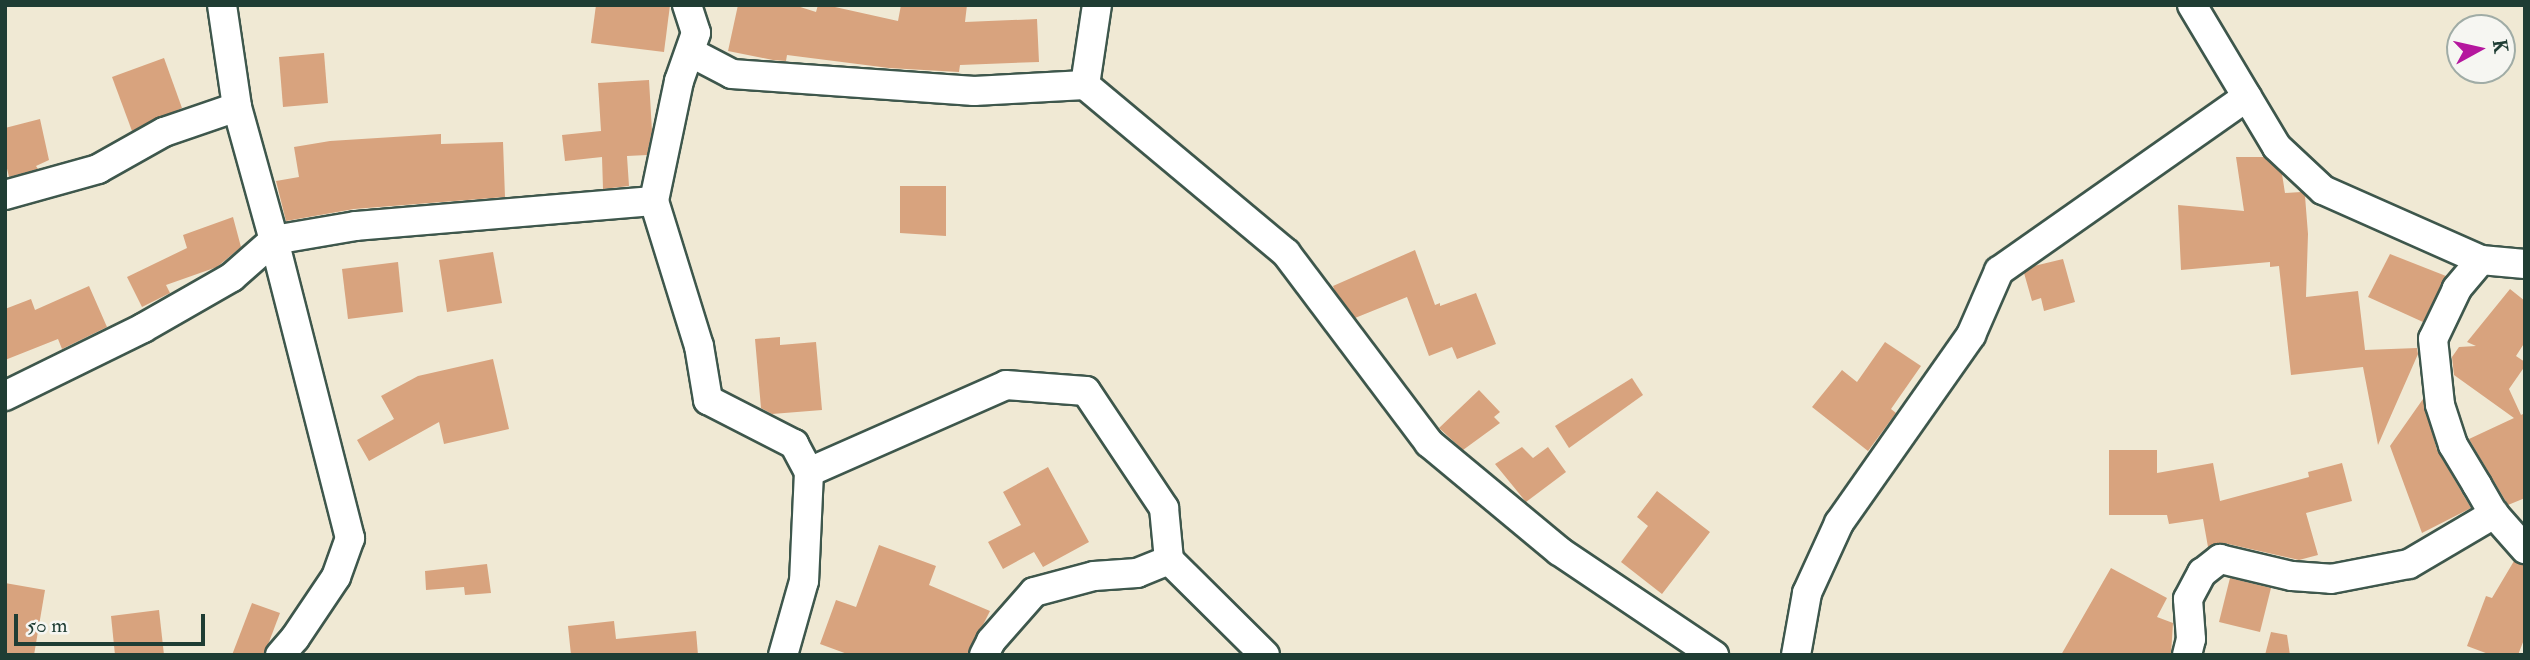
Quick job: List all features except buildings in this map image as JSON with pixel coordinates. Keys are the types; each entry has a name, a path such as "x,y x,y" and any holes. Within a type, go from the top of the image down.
{"street":[{"path":"222,5 237,107 350,538 336,577 295,638 280,655"},
{"path":"687,5 696,33 679,81 654,201 699,346 708,400 794,444 809,472 804,582 783,655"},
{"path":"1085,85 1097,5"},
{"path":"2192,5 2277,147 2323,190 2481,260 2525,264"},
{"path":"690,52 732,74 974,90 1085,85 1286,254 1429,443 1559,551 1714,655"},
{"path":"1796,655 1807,593 1839,523 1971,335 1999,271 2247,97"},
{"path":"5,195 98,169 164,132 237,107"},
{"path":"5,396 143,328 232,277 274,240 356,226 654,201"},
{"path":"2481,260 2458,289 2433,339 2440,405 2454,445 2494,514 2525,549"},
{"path":"809,472 1006,385 1086,391 1164,508 1169,560 1265,655"},
{"path":"2187,655 2192,639 2188,599 2202,573 2220,559 2292,576 2331,579 2409,564 2494,514"},
{"path":"984,655 991,641 1034,593 1094,576 1137,573 1169,560"}]}
